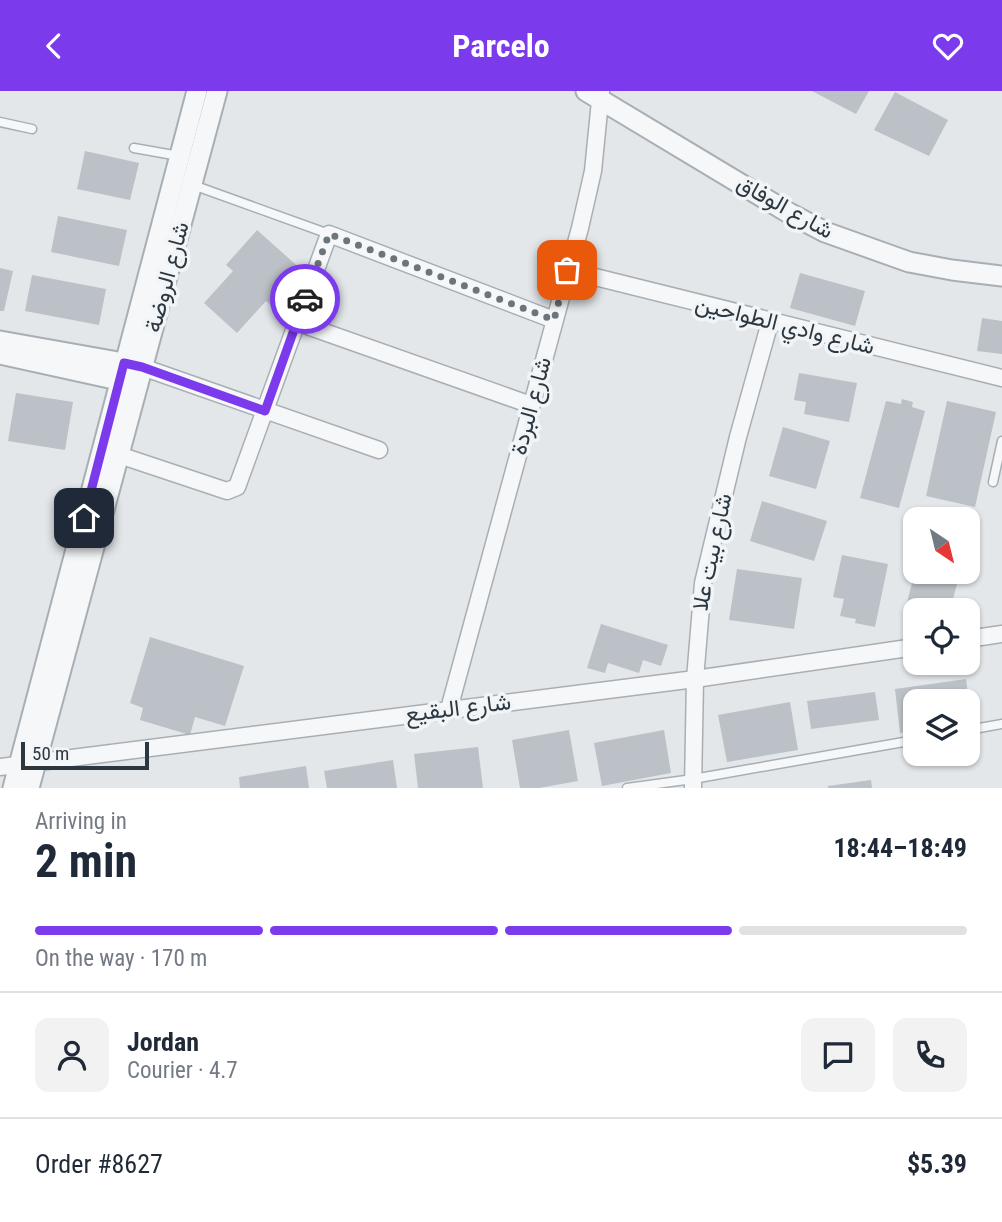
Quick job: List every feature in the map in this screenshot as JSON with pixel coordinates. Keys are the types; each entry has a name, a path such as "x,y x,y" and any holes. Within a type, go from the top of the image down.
{"street":[{"name":"شارع الروضة","path":"29,788 18,764 119,455 131,374 197,91"},
{"name":"شارع الروضة","path":"13,788 131,374 193,185 217,91"},
{"name":"شارع البردة","path":"449,709 593,171 595,94"},
{"name":"شارع الوفاق","path":"595,94 825,232 909,262 952,271 1002,276"},
{"path":"119,455 230,491 237,487 329,234 554,320"},
{"name":"شارع وادي الطواحين","path":"567,270 1002,379"},
{"path":"296,322 531,405"},
{"name":"شارع بيت علا","path":"693,784 695,678 703,583 738,437 770,323"},
{"path":"0,341 265,411 379,450"},
{"path":"0,354 131,374"},
{"path":"980,637 1002,634"},
{"name":"شارع البقيع","path":"18,764 695,678 903,649"}],"lane":[{"path":"0,123 32,129"},
{"path":"134,148 181,157"},
{"path":"193,185 329,234"},
{"path":"993,482 1002,441"},
{"path":"980,728 1002,724"},
{"path":"627,788 693,784 903,742"}],"building":[{"path":"812,91 869,91 856,114"},
{"path":"895,92 948,120 929,156 874,130"},
{"path":"85,151 139,163 130,200 77,189"},
{"path":"58,216 127,230 119,266 51,252"},
{"path":"257,230 303,271 272,306 266,301 237,333 204,303 233,271 226,265"},
{"path":"0,268 13,271 4,311 0,311"},
{"path":"800,273 865,291 855,326 790,308"},
{"path":"32,275 106,289 99,325 25,311"},
{"path":"982,318 1002,321 1002,354 977,351"},
{"path":"799,373 857,383 849,422 804,414 806,402 794,400"},
{"path":"16,393 73,402 65,450 8,441"},
{"path":"902,399 913,402 912,407 925,411 899,508 860,498 886,401 901,404"},
{"path":"947,401 996,412 975,507 926,496"},
{"path":"783,427 830,441 816,489 769,476"},
{"path":"762,501 827,521 814,561 750,541"},
{"path":"842,555 888,564 875,627 855,623 856,619 840,616 844,599 833,597"},
{"path":"737,569 802,578 794,629 729,620"},
{"path":"912,585 957,585 953,598 908,598"},
{"path":"601,624 668,645 661,666 643,660 639,673 608,663 605,673 587,668"},
{"path":"150,637 244,666 225,726 195,717 190,735 140,720 143,708 130,703"},
{"path":"966,679 967,689 903,689 903,733 900,733 895,689"},
{"path":"875,692 879,720 811,729 807,701"},
{"path":"790,702 798,750 727,762 718,715"},
{"path":"569,730 578,781 539,788 520,788 512,740"},
{"path":"664,730 671,773 602,786 594,743"},
{"path":"478,747 483,788 418,788 414,754"},
{"path":"393,760 397,788 327,788 324,771"},
{"path":"306,766 309,788 240,788 239,777"},
{"path":"871,780 872,788 828,788 828,786"}],"way so far":[{"path":"305,299 329,234 554,320 567,270"}],"route":[{"path":"84,518 124,363 265,411 305,299"}]}
